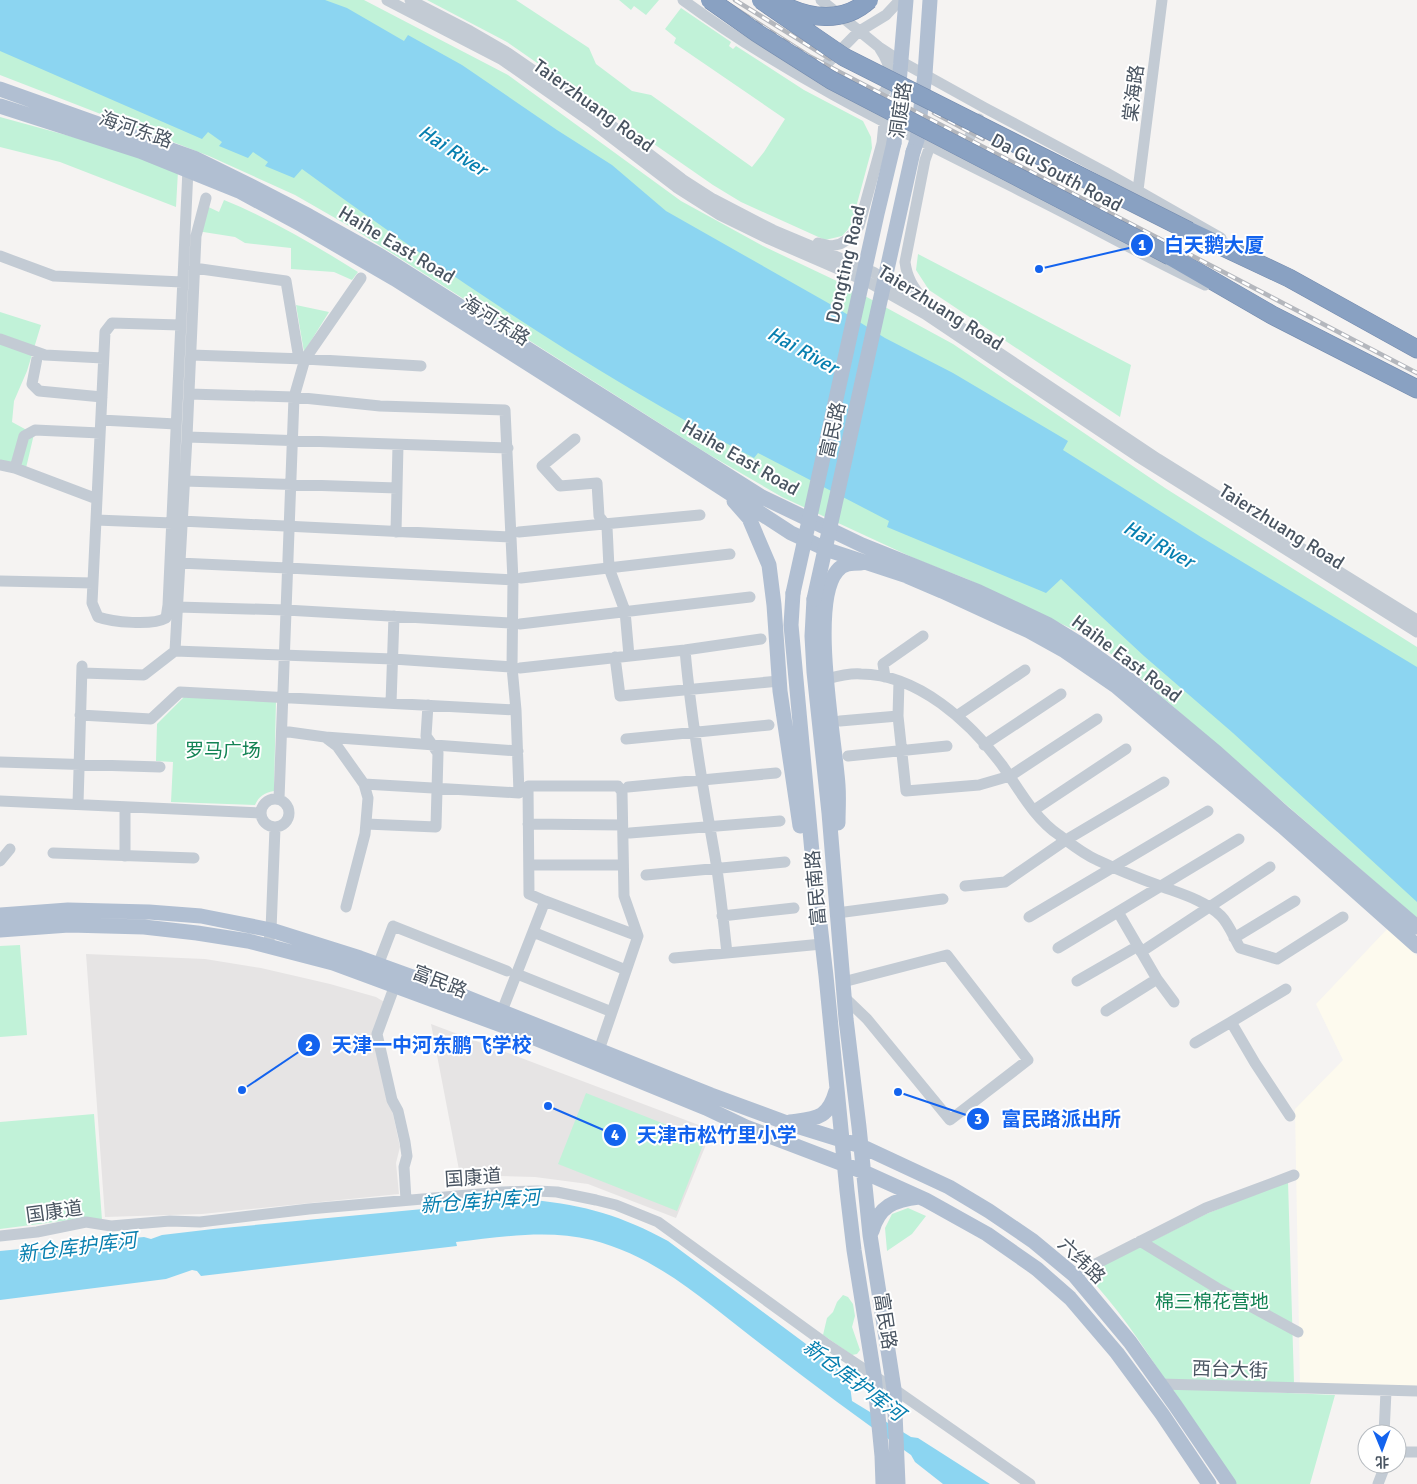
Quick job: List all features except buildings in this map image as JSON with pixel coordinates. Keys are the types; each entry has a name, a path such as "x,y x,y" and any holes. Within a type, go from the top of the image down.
{"highway":[{"name":"Da Gu South Road","path":"710,0 757,33 831,80 1170,256 1272,315 1417,389"},
{"name":"Da Gu South Road","path":"761,0 844,56 1189,231 1289,278 1417,349"},
{"path":"774,0 792,10 820,17 846,15 869,0"}],"main road":[{"name":"Dongting Road","path":"793,593 877,214 902,62 906,0"},
{"path":"925,74 930,0"},
{"name":"洞庭路","path":"920,146 925,74"},
{"name":"Haihe East Road","path":"0,90 194,158 251,186 379,255 762,497 862,545 979,592 1046,624 1078,643 1131,681 1218,753 1285,814 1417,928"},
{"name":"海河东路","path":"0,106 131,148 188,169 239,191 302,224 370,264 791,533 828,550 873,564"},
{"name":"富民路","path":"814,599 920,146"},
{"path":"721,487 748,518 769,565 774,604 779,680 801,834 813,863"},
{"path":"832,860 836,846 838,826 838,786 823,631 826,603 836,572 844,565 854,563 873,564"},
{"name":"Haihe East Road","path":"873,564 942,591 1029,631 1065,651 1116,686 1282,826 1417,946"},
{"name":"富民南路","path":"793,593 791,625 813,863 838,1087"},
{"name":"富民南路","path":"814,599 812,636 814,672 829,813 843,989 864,1172"},
{"name":"富民路","path":"0,916 68,910 149,912 201,916 270,937 378,965 502,1011 711,1096 842,1140"},
{"name":"富民路","path":"0,930 69,925 144,927 197,933 270,937 333,963 520,1032 844,1166"},
{"path":"787,1123 821,1116 829,1109 838,1087"},
{"name":"富民路","path":"838,1087 844,1166 854,1250 874,1375 883,1484"},
{"name":"六纬路","path":"842,1140 861,1146 949,1188 989,1211 1033,1241 1074,1276 1130,1342 1229,1484"},
{"name":"六纬路","path":"844,1166 864,1172 919,1197 987,1234 1037,1269 1070,1298 1117,1353 1162,1414 1209,1484"},
{"name":"富民路","path":"864,1172 870,1235 894,1389 898,1484"},
{"path":"870,1235 875,1219 881,1210 899,1201 919,1197"}],"street":[{"name":"Taierzhuang Road","path":"387,0 501,59 591,122 676,186 720,215 769,239 868,282 925,314 1137,456 1417,632"},
{"name":"Taierzhuang Road","path":"410,0 508,53 595,113 682,179 712,199 773,230 873,272 929,306 1158,459 1417,620"},
{"path":"683,0 748,45 809,82 849,103 892,131"},
{"name":"Da Gu South Road","path":"821,0 858,32 902,62 1138,190 1289,278"},
{"path":"809,82 858,32 886,15 900,0"},
{"name":"棠海路","path":"1138,190 1162,0"},
{"path":"849,103 867,103 884,95 888,86 890,70 886,57 879,47"},
{"path":"958,159 985,108"},
{"name":"Dongting Road","path":"712,199 820,244 831,246 840,244 847,240 859,226 882,142 892,131"},
{"name":"Da Gu South Road","path":"892,131 920,146 958,159 1164,266 1272,315"},
{"path":"920,146 925,160 905,262 907,276 929,306"},
{"path":"175,651 179,563 176,522 176,424 188,169"},
{"path":"180,325 112,323 105,332 92,603 98,617 105,620 160,622 166,618 176,522 184,481 196,236 206,198"},
{"path":"0,256 54,276 182,282"},
{"path":"194,268 286,281 302,359 294,397 279,799"},
{"path":"302,359 361,278"},
{"path":"0,339 45,355 103,358"},
{"path":"38,352 32,384 39,391 102,397"},
{"path":"191,355 421,366"},
{"path":"189,394 294,397 380,406 505,410 517,579 516,710 519,793 364,784"},
{"path":"101,420 176,424"},
{"path":"15,468 24,436 35,430 100,433"},
{"path":"187,437 508,448"},
{"path":"575,439 542,466 560,486 597,483 599,516 607,528 609,568 625,612 629,656"},
{"path":"396,532 398,445"},
{"path":"0,464 97,500"},
{"path":"184,481 397,488"},
{"path":"96,520 289,526 396,532 515,534 604,523 700,515"},
{"path":"179,563 517,579 730,554"},
{"path":"0,581 93,584"},
{"path":"177,607 286,610 516,623 750,597"},
{"path":"391,703 394,616"},
{"path":"886,677 883,664 923,636"},
{"path":"78,804 82,669 144,675 175,651 393,659 516,667 616,658 761,639"},
{"path":"685,650 694,732 716,868 727,953"},
{"path":"616,658 620,696 779,680"},
{"path":"958,715 1025,670"},
{"path":"827,679 861,674 886,677 899,681 932,697 958,715 1010,776 1050,829 1095,860 1184,894 1209,907 1222,916 1240,948 1278,959 1343,917"},
{"path":"899,681 898,716 906,791 979,785 1010,776 1097,719"},
{"path":"80,715 151,719 180,692 516,710"},
{"path":"984,745 1061,694"},
{"path":"366,824 436,827 438,753 426,736 428,705"},
{"path":"840,721 898,716"},
{"path":"626,739 768,725"},
{"path":"282,731 325,737 518,751"},
{"path":"325,737 337,746 364,784 368,798 365,834 346,907"},
{"path":"848,756 947,746"},
{"path":"1034,810 1126,748"},
{"path":"0,762 160,767"},
{"path":"628,787 776,773"},
{"path":"964,886 1005,882 1066,840 1164,782"},
{"path":"599,1050 638,936 624,896 623,864 626,829 622,792 618,786 528,786 529,894 638,936"},
{"path":"274,799 283,801 289,808 289,817 284,825 275,828 266,825 260,813 263,805 274,799"},
{"path":"0,801 260,813"},
{"path":"125,807 125,856"},
{"path":"1029,917 1208,811"},
{"path":"528,824 626,829 780,821"},
{"path":"270,937 275,828"},
{"path":"1058,948 1240,839"},
{"path":"0,861 10,848"},
{"path":"53,853 194,858"},
{"path":"646,875 785,862"},
{"path":"529,865 623,864"},
{"path":"1077,981 1140,949 1270,867"},
{"path":"837,913 943,899"},
{"path":"502,1011 512,972 533,932 546,901"},
{"path":"1234,938 1295,901"},
{"path":"722,916 794,908"},
{"path":"1118,912 1174,1002"},
{"path":"378,965 393,926 612,1012"},
{"path":"533,932 626,970"},
{"path":"674,958 822,944"},
{"path":"947,955 1028,1060 950,1120 843,989 947,955"},
{"path":"1106,1011 1158,979"},
{"path":"395,986 377,1034 392,1100 398,1111 405,1142 407,1156 404,1167 406,1200"},
{"path":"1195,1042 1286,989"},
{"path":"1231,1022 1290,1116"},
{"path":"1074,1276 1206,1208 1294,1175"},
{"name":"国康道","path":"0,1236 37,1232 86,1222 112,1226 170,1221 200,1222 406,1200 537,1191 576,1195 616,1205 658,1222 825,1343 1030,1484"},
{"path":"1140,1242 1217,1288 1298,1332"},
{"name":"西台大街","path":"1160,1384 1417,1391"},
{"path":"1384,1424 1386,1391"}],"shaded area":[{"path":"1388,928 1417,956 1417,1388 1300,1387 1295,1109 1343,1060 1316,1004"},
{"path":"86,954 205,959 261,968 330,984 376,997 386,1003 376,1034 400,1147 396,1163 399,1194 202,1214 105,1217"},
{"path":"431,1024 712,1130 676,1218 588,1184 535,1177 460,1175"}],"green space":[{"path":"0,0 364,0 508,75 681,201 763,246 841,283 953,344 1165,488 1417,647 1417,918 1125,665 1089,637 967,579 918,560 782,497 708,454 349,226 295,195 209,156 0,75"},
{"path":"427,0 516,0 589,48 596,64 632,91 651,95 752,167 785,119 674,43 676,38 665,29 681,8 731,42 729,46 733,49 736,46 804,90 863,121 871,137 872,148 851,226 842,236 825,240 741,202 713,185 507,42"},
{"path":"619,0 659,0 646,15 634,6 631,10"},
{"path":"0,117 95,143 178,171 176,207 60,162 0,147"},
{"path":"224,200 259,215 358,272 352,280 334,272 291,269 291,248 245,243 235,237 197,231 202,204 219,212"},
{"path":"918,254 1131,365 1120,417 929,290 916,270"},
{"path":"296,305 329,312 304,352"},
{"path":"0,312 41,325 27,371 14,401 12,422 34,434 26,468 0,462"},
{"name":"罗马广场","path":"185,696 276,700 274,791 262,795 255,805 171,802 173,762 156,761 157,724"},
{"path":"20,945 27,1035 0,1037 0,946"},
{"path":"586,1093 705,1140 677,1211 558,1164"},
{"path":"94,1114 102,1220 86,1218 0,1229 0,1122"},
{"name":"棉三棉花营地","path":"1288,1181 1294,1383 1165,1380 1128,1325 1086,1274 1206,1214"},
{"path":"908,1208 926,1216 912,1234 887,1251 885,1228 892,1214"},
{"path":"843,1295 848,1297 853,1304 855,1316 852,1327 860,1350 857,1354 852,1355 823,1335 827,1318"},
{"path":"1172,1388 1335,1395 1310,1484 1236,1484"}],"water":[{"name":"Hai River","path":"0,0 325,0 347,8 404,41 408,35 462,65 612,165 666,211 837,308 885,338 953,373 1068,441 1063,450 1201,537 1417,667 1417,902 1233,733 1144,656 1061,579 1046,593 887,527 889,521 758,453 754,458 637,393 467,285 302,169 294,178 265,166 268,162 253,152 248,158 219,146 222,142 208,132 202,139 0,51"},
{"name":"新仓库护库河","path":"533,1200 570,1205 603,1213 619,1218 668,1241 849,1378 852,1401 911,1437 918,1438 990,1484 943,1484 915,1462 911,1455 817,1387 682,1284 639,1258 592,1240 541,1234 490,1238 456,1242 457,1246 201,1276 197,1271 192,1270 166,1279 0,1300 0,1251 144,1237 151,1239 162,1235 213,1229"}],"railway":[{"path":"722,0 809,56 1417,373"},
{"path":"735,0 830,59"},
{"path":"934,113 983,139"}],"place":[{"name":"白天鹅大厦","path":"1039,269"},
{"name":"天津一中河东鹏飞学校","path":"242,1090"},
{"name":"富民路派出所","path":"898,1092"},
{"name":"天津市松竹里小学","path":"548,1106"}]}
